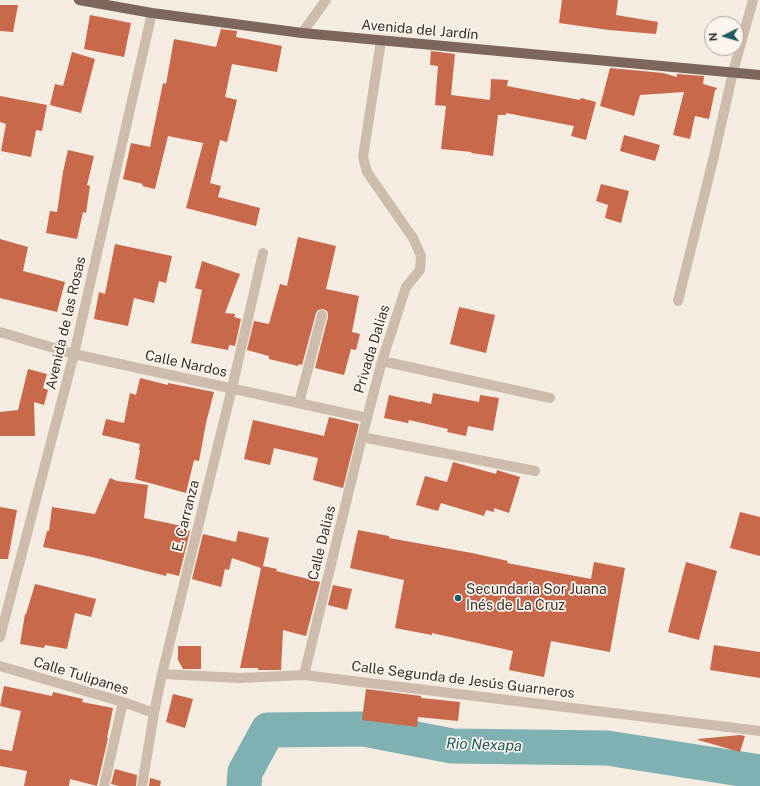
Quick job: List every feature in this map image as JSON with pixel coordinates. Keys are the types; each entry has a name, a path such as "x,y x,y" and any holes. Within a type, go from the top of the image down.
{"main road":[{"name":"Avenida del Jardín","path":"79,0 152,14 302,33 760,75"}],"street":[{"path":"302,33 326,0"},
{"path":"678,301 733,72 753,0"},
{"name":"Avenida de las Rosas","path":"0,637 74,354 152,14"},
{"name":"Privada Dalias","path":"367,418 382,361 406,287 420,270 421,256 413,238 367,172 363,157 381,41"},
{"name":"E. Carranza","path":"142,786 162,674 232,388 262,253"},
{"path":"299,403 322,315"},
{"name":"Calle Nardos","path":"0,332 74,354 367,418"},
{"path":"382,361 550,398"},
{"name":"Calle Dalias","path":"304,675 367,418"},
{"path":"362,436 535,471"},
{"name":"Calle Tulipanes","path":"0,666 154,712"},
{"name":"Calle Segunda de Jesús Guarneros","path":"162,674 240,678 304,675 760,731"},
{"path":"104,786 123,702"}],"building":[{"path":"562,0 618,0 616,15 658,22 656,34 609,30 559,23"},
{"path":"0,5 18,5 13,32 0,31"},
{"path":"90,15 131,23 124,57 84,49"},
{"path":"221,29 237,31 236,37 282,46 277,72 232,64 225,97 237,100 227,142 220,140 210,183 221,186 218,197 260,208 256,226 186,208 203,143 168,136 155,189 123,179 131,143 150,147 163,83 166,84 174,39 216,47"},
{"path":"431,51 455,54 451,95 490,100 491,79 508,80 507,86 580,100 581,98 596,102 586,140 571,136 574,126 506,113 506,115 498,115 493,156 441,149 446,106 435,105 438,66 430,65"},
{"path":"72,52 95,59 81,113 50,105 55,84 63,86"},
{"path":"610,68 663,73 677,77 677,74 704,76 703,84 717,88 715,90 709,119 695,116 690,139 673,135 684,92 640,95 634,116 600,106"},
{"path":"0,96 47,105 42,131 36,130 31,157 1,151 6,124 0,122"},
{"path":"624,135 660,145 655,161 620,151"},
{"path":"68,150 94,156 87,185 90,186 86,213 83,212 77,239 46,233 50,211 57,212"},
{"path":"601,184 629,191 621,223 605,218 608,205 596,201"},
{"path":"298,237 336,246 326,289 359,296 352,332 360,334 356,350 351,349 344,375 315,368 328,317 327,311 323,309 318,310 316,313 302,365 299,364 298,366 269,359 269,356 247,350 254,321 269,324 280,284 287,286"},
{"path":"0,239 28,247 23,271 65,282 57,312 0,298"},
{"path":"115,244 172,256 166,283 159,281 154,303 134,298 128,326 94,319 99,292 105,294"},
{"path":"202,261 240,274 225,313 235,314 234,317 241,319 235,346 229,345 228,350 191,343 202,290 195,288"},
{"path":"459,307 495,315 486,353 450,344"},
{"path":"28,369 47,374 43,388 48,390 44,405 34,402 35,436 0,436 0,412 18,410"},
{"path":"140,378 168,385 168,383 214,392 206,423 199,461 194,460 186,493 135,479 140,444 102,435 106,419 124,423 130,393 136,395"},
{"path":"433,393 479,402 480,395 499,398 493,431 468,426 466,436 447,432 448,429 409,420 408,423 384,418 389,395 431,404"},
{"path":"329,417 359,424 343,488 313,480 318,458 274,448 270,465 244,459 253,420 324,436"},
{"path":"453,462 496,474 497,470 520,477 509,513 494,508 494,512 486,510 484,516 441,503 438,511 416,505 425,476 447,482"},
{"path":"110,478 117,481 148,485 144,518 182,526 181,529 190,531 179,576 167,573 166,576 92,557 43,547 47,531 49,531 52,507 95,514"},
{"path":"0,507 17,510 8,559 0,559"},
{"path":"740,512 760,517 760,556 730,548"},
{"path":"358,530 389,536 389,538 508,561 507,563 591,579 594,562 625,568 610,652 551,641 544,677 509,670 513,651 432,633 432,635 395,628 404,580 350,568"},
{"path":"238,531 269,538 263,566 277,569 276,571 320,582 306,636 283,630 281,670 240,668 261,568 232,558 229,570 225,569 221,587 192,579 203,534 236,542"},
{"path":"686,562 717,571 699,640 668,632"},
{"path":"35,584 96,599 91,617 75,613 67,649 45,645 44,648 20,644 25,614"},
{"path":"333,585 352,589 347,610 328,605"},
{"path":"714,645 760,652 760,678 710,670"},
{"path":"178,646 201,646 201,669 183,669 178,660"},
{"path":"4,686 52,696 53,692 83,699 82,702 113,708 97,786 70,779 69,786 24,786 27,771 0,766 0,749 12,751 21,711 0,706"},
{"path":"366,689 421,696 421,698 460,702 458,721 418,717 417,727 362,720"},
{"path":"173,694 193,699 185,728 166,722"},
{"path":"740,735 745,736 740,752 698,740 698,739"},
{"path":"115,769 137,775 136,786 119,786 111,784"},
{"path":"150,778 161,781 160,786 149,786"}],"waterway":[{"name":"Rio Nexapa","path":"244,786 245,772 268,730 364,729 452,746 607,748 760,772"}],"place":[{"name":"Secundaria Sor Juana Inés de La Cruz","path":"458,598"}]}
